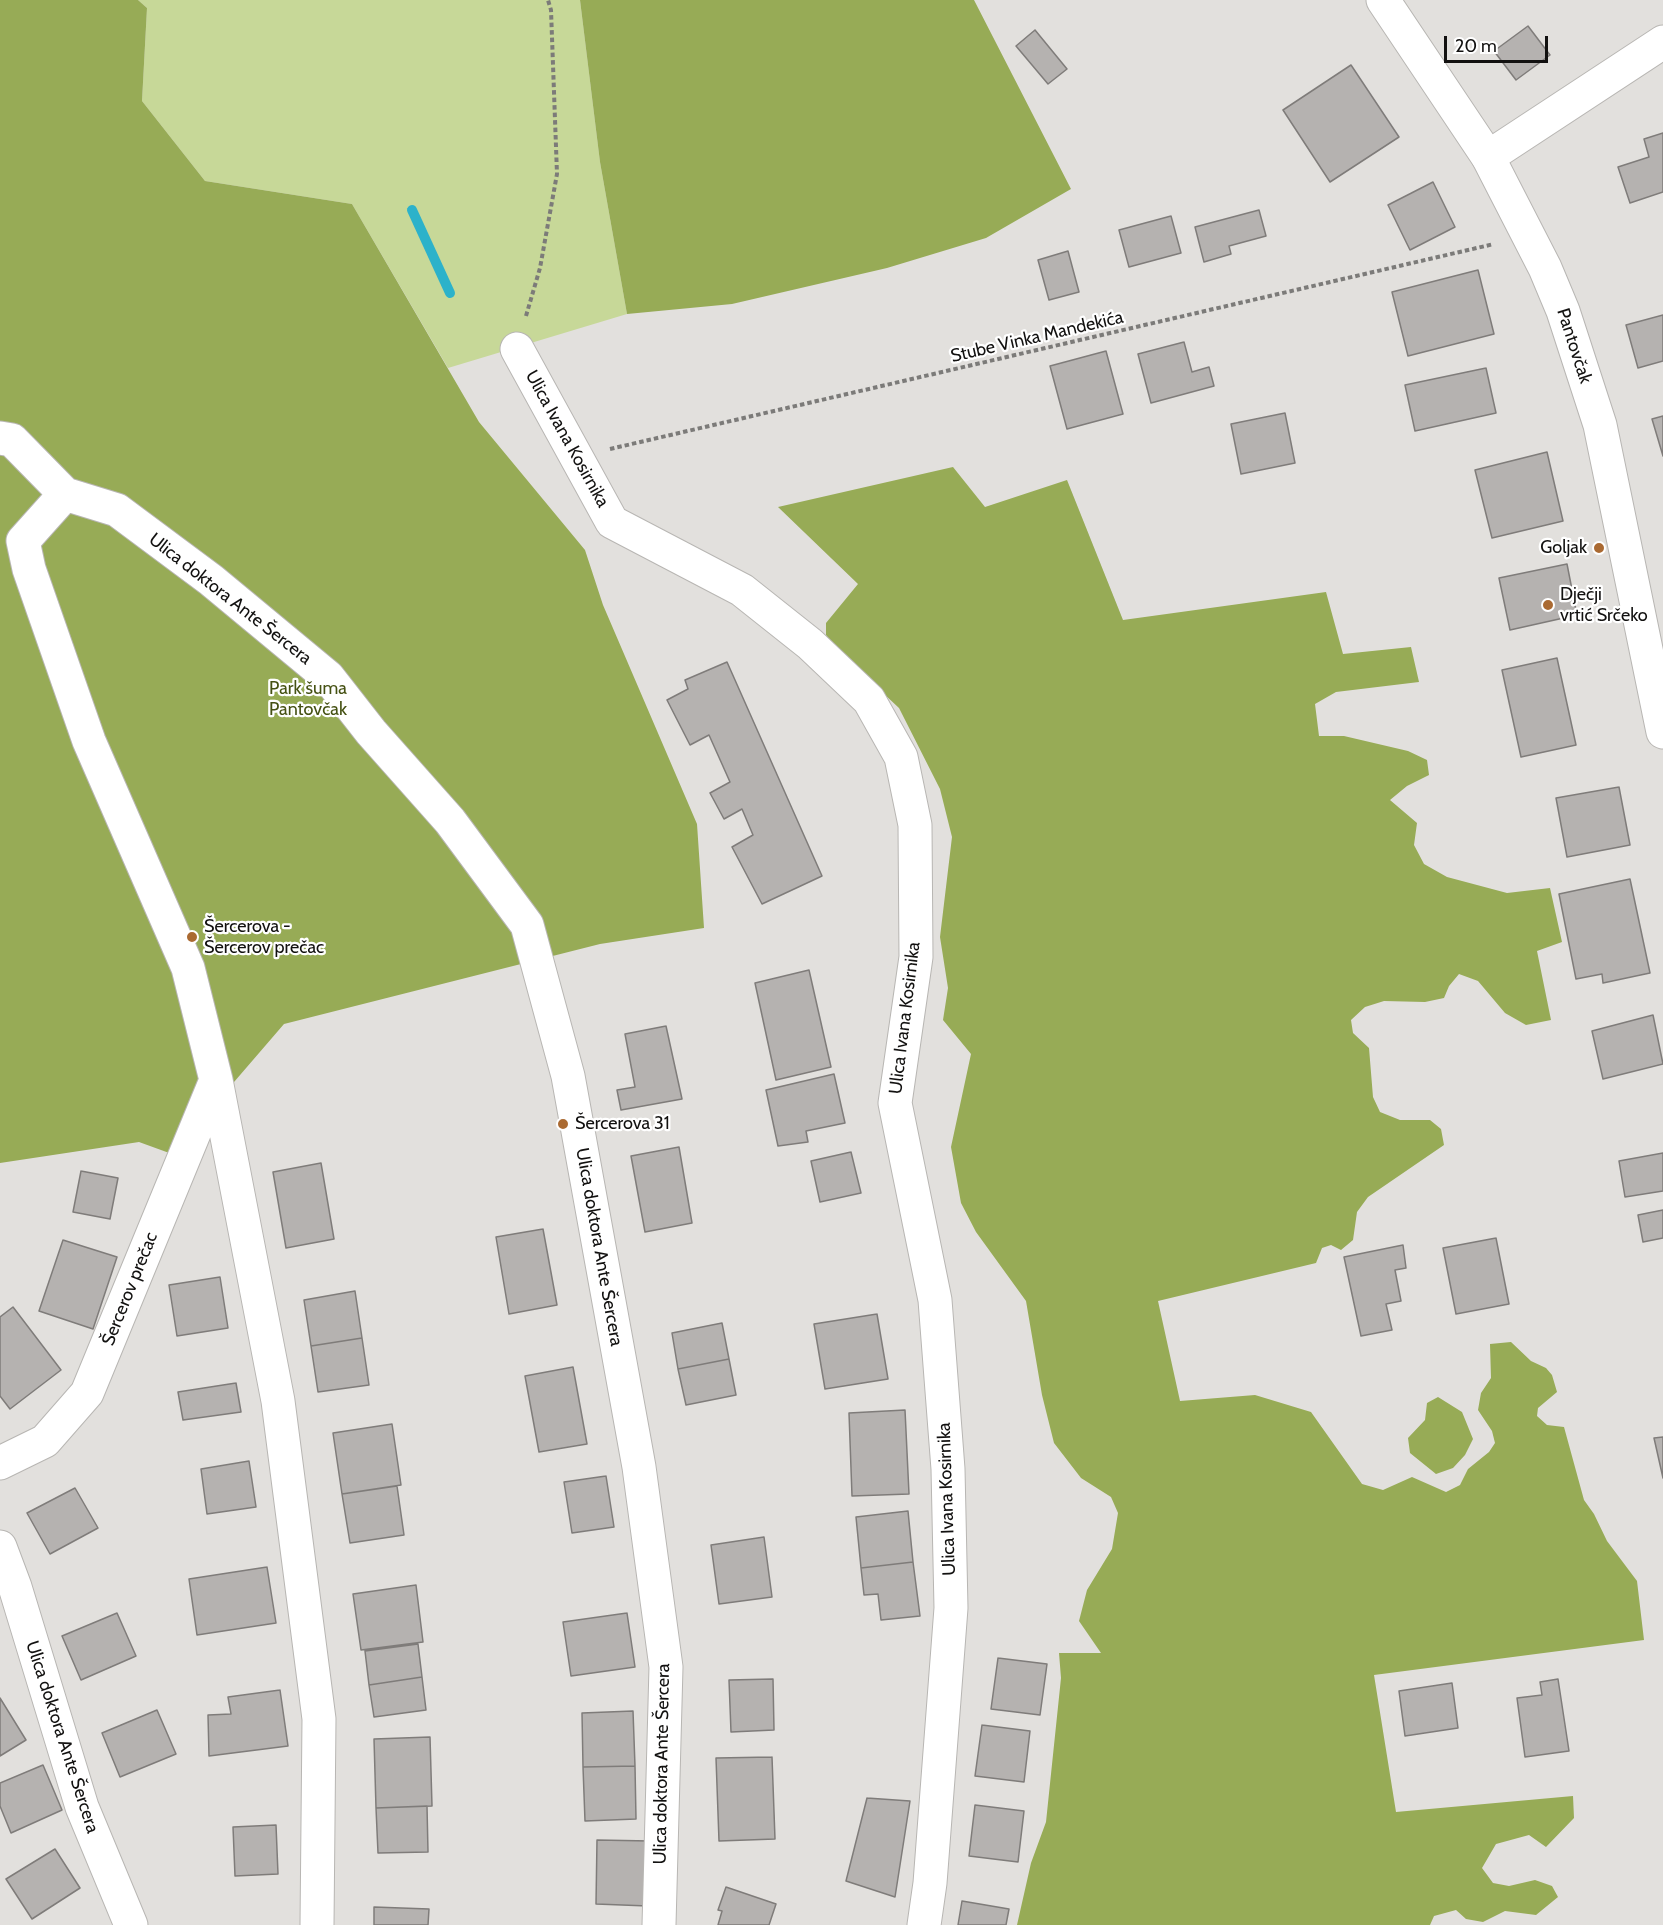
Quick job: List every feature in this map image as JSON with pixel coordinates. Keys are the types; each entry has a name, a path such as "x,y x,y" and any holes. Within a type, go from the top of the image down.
{"street":[{"name":"Pantovčak","path":"1383,0 1488,157 1545,268 1563,311 1600,425 1660,691 1663,732"},
{"path":"1488,157 1663,42"},
{"name":"Ulica Ivana Kosirnika","path":"517,349 578,456 612,522 742,590 810,644 869,700 901,757 915,825 916,957 894,1103 935,1300 948,1469 951,1608 930,1883 924,1925"},
{"name":"Ulica doktora Ante Šercera","path":"0,438 12,440 65,494 117,510 211,580 328,677 371,732 450,821 526,925 568,1076 642,1491 666,1667 659,1925"},
{"path":"65,494 23,541 29,569 89,741 188,968 216,1080 278,1401 319,1719 317,1925"},
{"name":"Šercerov prečac","path":"0,1463 45,1441 87,1393 216,1080"},
{"name":"Ulica doktora Ante Šercera","path":"0,1547 15,1587 82,1807 131,1925"}],"path":[{"path":"517,349 540,268 557,174 551,10 548,0"},
{"name":"Stube Vinka Mandekića","path":"578,456 1502,242"}],"green space":[{"name":"Park šuma Pantovčak","path":"0,0 138,0 147,8 142,101 205,181 352,204 479,422 585,550 603,605 697,824 704,928 600,944 284,1024 172,1154 139,1142 0,1163"},
{"path":"138,0 580,0 600,162 627,314 448,368 352,204 205,181 142,101 147,8"},
{"path":"580,0 974,0 1071,189 986,238 887,268 732,304 627,314 600,162"},
{"path":"953,467 985,507 1067,480 1123,620 1326,592 1343,654 1411,647 1419,682 1336,692 1315,704 1319,736 1344,736 1408,751 1427,760 1429,775 1407,786 1390,800 1417,823 1414,845 1424,864 1447,877 1507,893 1550,888 1562,942 1537,951 1551,1020 1526,1025 1505,1013 1478,981 1459,974 1449,986 1444,998 1425,1002 1384,1001 1365,1007 1351,1020 1353,1033 1369,1048 1373,1097 1380,1112 1400,1120 1430,1120 1441,1129 1444,1145 1368,1197 1357,1212 1353,1240 1341,1250 1331,1245 1322,1248 1316,1263 1158,1301 1180,1401 1255,1395 1311,1412 1362,1484 1383,1490 1412,1477 1446,1492 1460,1485 1468,1469 1489,1452 1495,1443 1492,1431 1478,1410 1481,1393 1491,1378 1490,1344 1511,1342 1531,1361 1546,1368 1552,1375 1557,1392 1538,1408 1537,1416 1547,1425 1564,1427 1584,1500 1594,1514 1607,1541 1637,1581 1644,1640 1374,1675 1396,1812 1573,1796 1574,1818 1546,1847 1529,1835 1496,1844 1482,1868 1493,1883 1509,1886 1535,1880 1552,1886 1558,1897 1536,1915 1505,1911 1483,1922 1466,1919 1456,1910 1434,1916 1430,1925 1017,1925 1031,1863 1046,1822 1061,1678 1059,1653 1101,1653 1079,1621 1087,1590 1112,1549 1118,1513 1111,1497 1081,1478 1054,1443 1042,1395 1026,1301 976,1232 961,1203 951,1147 971,1054 943,1020 948,988 940,937 952,837 940,789 899,708 835,648 826,635 826,623 858,584 778,507"},
{"path":"1438,1397 1462,1412 1473,1439 1465,1455 1453,1468 1436,1474 1410,1453 1408,1438 1425,1420 1427,1403"}],"building":[{"path":"1528,26 1550,55 1516,80 1494,51"},
{"path":"1035,30 1067,69 1048,84 1016,46"},
{"path":"1351,65 1399,137 1330,182 1283,110"},
{"path":"1663,133 1663,192 1630,203 1618,167 1649,157 1644,139"},
{"path":"1433,182 1455,227 1410,250 1388,205"},
{"path":"1259,210 1266,236 1229,246 1231,254 1204,262 1195,227"},
{"path":"1171,216 1181,253 1129,267 1119,230"},
{"path":"1068,251 1079,292 1049,300 1038,260"},
{"path":"1478,270 1494,334 1408,356 1392,292"},
{"path":"1663,315 1663,361 1638,368 1626,325"},
{"path":"1184,342 1192,372 1209,367 1214,386 1151,403 1138,354"},
{"path":"1106,351 1123,414 1067,429 1050,366"},
{"path":"1486,368 1496,413 1415,431 1405,385"},
{"path":"1285,413 1295,463 1241,474 1231,424"},
{"path":"1663,416 1663,456 1652,419"},
{"path":"1547,452 1563,521 1492,538 1475,470"},
{"path":"1567,564 1577,615 1510,630 1499,578"},
{"path":"1557,658 1576,745 1521,757 1502,670"},
{"path":"727,662 822,876 762,904 732,847 753,835 742,809 724,819 710,793 730,782 709,735 690,745 667,700 688,689 685,680"},
{"path":"1619,787 1630,845 1567,857 1556,798"},
{"path":"1630,879 1650,973 1603,983 1602,974 1576,979 1559,894"},
{"path":"809,970 831,1067 776,1080 755,983"},
{"path":"1653,1015 1663,1064 1603,1079 1592,1031"},
{"path":"666,1026 682,1099 621,1110 617,1090 635,1087 625,1034"},
{"path":"834,1074 845,1123 806,1131 808,1142 778,1146 766,1090"},
{"path":"679,1147 692,1223 645,1232 631,1156"},
{"path":"851,1152 861,1193 820,1202 811,1161"},
{"path":"1663,1153 1663,1191 1625,1197 1619,1161"},
{"path":"321,1163 334,1239 286,1248 273,1172"},
{"path":"81,1171 118,1178 110,1219 73,1212"},
{"path":"1663,1210 1663,1238 1643,1242 1638,1215"},
{"path":"543,1229 557,1305 509,1314 496,1237"},
{"path":"1496,1238 1509,1304 1456,1314 1443,1248"},
{"path":"63,1240 117,1257 93,1329 39,1311"},
{"path":"1403,1245 1406,1268 1395,1270 1401,1301 1386,1304 1392,1330 1361,1336 1344,1257"},
{"path":"220,1277 228,1328 177,1336 169,1285"},
{"path":"355,1291 362,1338 311,1346 304,1300"},
{"path":"13,1307 61,1370 10,1409 0,1396 0,1317"},
{"path":"877,1314 888,1379 825,1389 814,1324"},
{"path":"722,1323 729,1359 678,1369 672,1333"},
{"path":"362,1338 369,1385 318,1392 311,1346"},
{"path":"729,1359 736,1395 686,1405 678,1369"},
{"path":"573,1367 587,1444 539,1452 525,1376"},
{"path":"236,1383 241,1412 183,1420 178,1392"},
{"path":"905,1410 909,1494 852,1496 849,1413"},
{"path":"392,1424 401,1485 342,1494 333,1433"},
{"path":"1663,1437 1663,1478 1654,1438"},
{"path":"249,1461 256,1507 207,1514 201,1469"},
{"path":"606,1476 614,1527 572,1533 564,1482"},
{"path":"397,1486 404,1535 350,1543 342,1494"},
{"path":"75,1488 98,1528 50,1554 27,1513"},
{"path":"908,1511 913,1562 861,1568 856,1517"},
{"path":"764,1537 772,1597 719,1604 711,1545"},
{"path":"913,1562 920,1616 881,1620 878,1594 864,1595 861,1568"},
{"path":"267,1567 276,1623 197,1635 189,1579"},
{"path":"416,1585 423,1642 361,1650 353,1594"},
{"path":"117,1613 136,1656 81,1680 62,1636"},
{"path":"627,1613 635,1667 571,1676 563,1622"},
{"path":"418,1644 422,1677 369,1685 365,1651"},
{"path":"998,1658 1047,1664 1040,1715 991,1709"},
{"path":"422,1677 426,1710 374,1717 369,1685"},
{"path":"773,1679 774,1730 731,1732 729,1680"},
{"path":"1558,1679 1569,1751 1525,1757 1517,1698 1542,1695 1540,1682"},
{"path":"1452,1683 1458,1728 1405,1736 1399,1691"},
{"path":"280,1690 288,1746 209,1756 208,1715 231,1714 228,1697"},
{"path":"0,1698 26,1740 0,1756"},
{"path":"157,1710 176,1754 120,1777 102,1733"},
{"path":"633,1711 635,1766 583,1767 582,1713"},
{"path":"982,1725 1030,1731 1024,1782 975,1776"},
{"path":"430,1737 432,1806 376,1808 374,1739"},
{"path":"772,1757 775,1839 719,1841 716,1758"},
{"path":"43,1765 62,1810 11,1833 0,1806 0,1783"},
{"path":"635,1766 636,1819 585,1821 583,1767"},
{"path":"867,1798 910,1801 895,1897 846,1881"},
{"path":"975,1805 1024,1811 1018,1862 969,1856"},
{"path":"427,1806 428,1852 378,1853 376,1808"},
{"path":"276,1825 278,1874 235,1876 233,1827"},
{"path":"597,1840 650,1841 648,1906 596,1904"},
{"path":"55,1849 80,1888 32,1919 6,1879"},
{"path":"726,1887 776,1904 769,1925 718,1925 722,1911 718,1910"},
{"path":"962,1901 1009,1909 1006,1925 958,1925"},
{"path":"374,1907 429,1909 428,1925 374,1925"}],"waterway":[{"path":"412,210 450,293"}],"place":[{"name":"Goljak","path":"1599,548"},
{"name":"Dječji vrtić Srčeko","path":"1548,605"},
{"name":"Šercerova - Šercerov prečac","path":"192,937"},
{"name":"Šercerova 31","path":"563,1124"}]}
